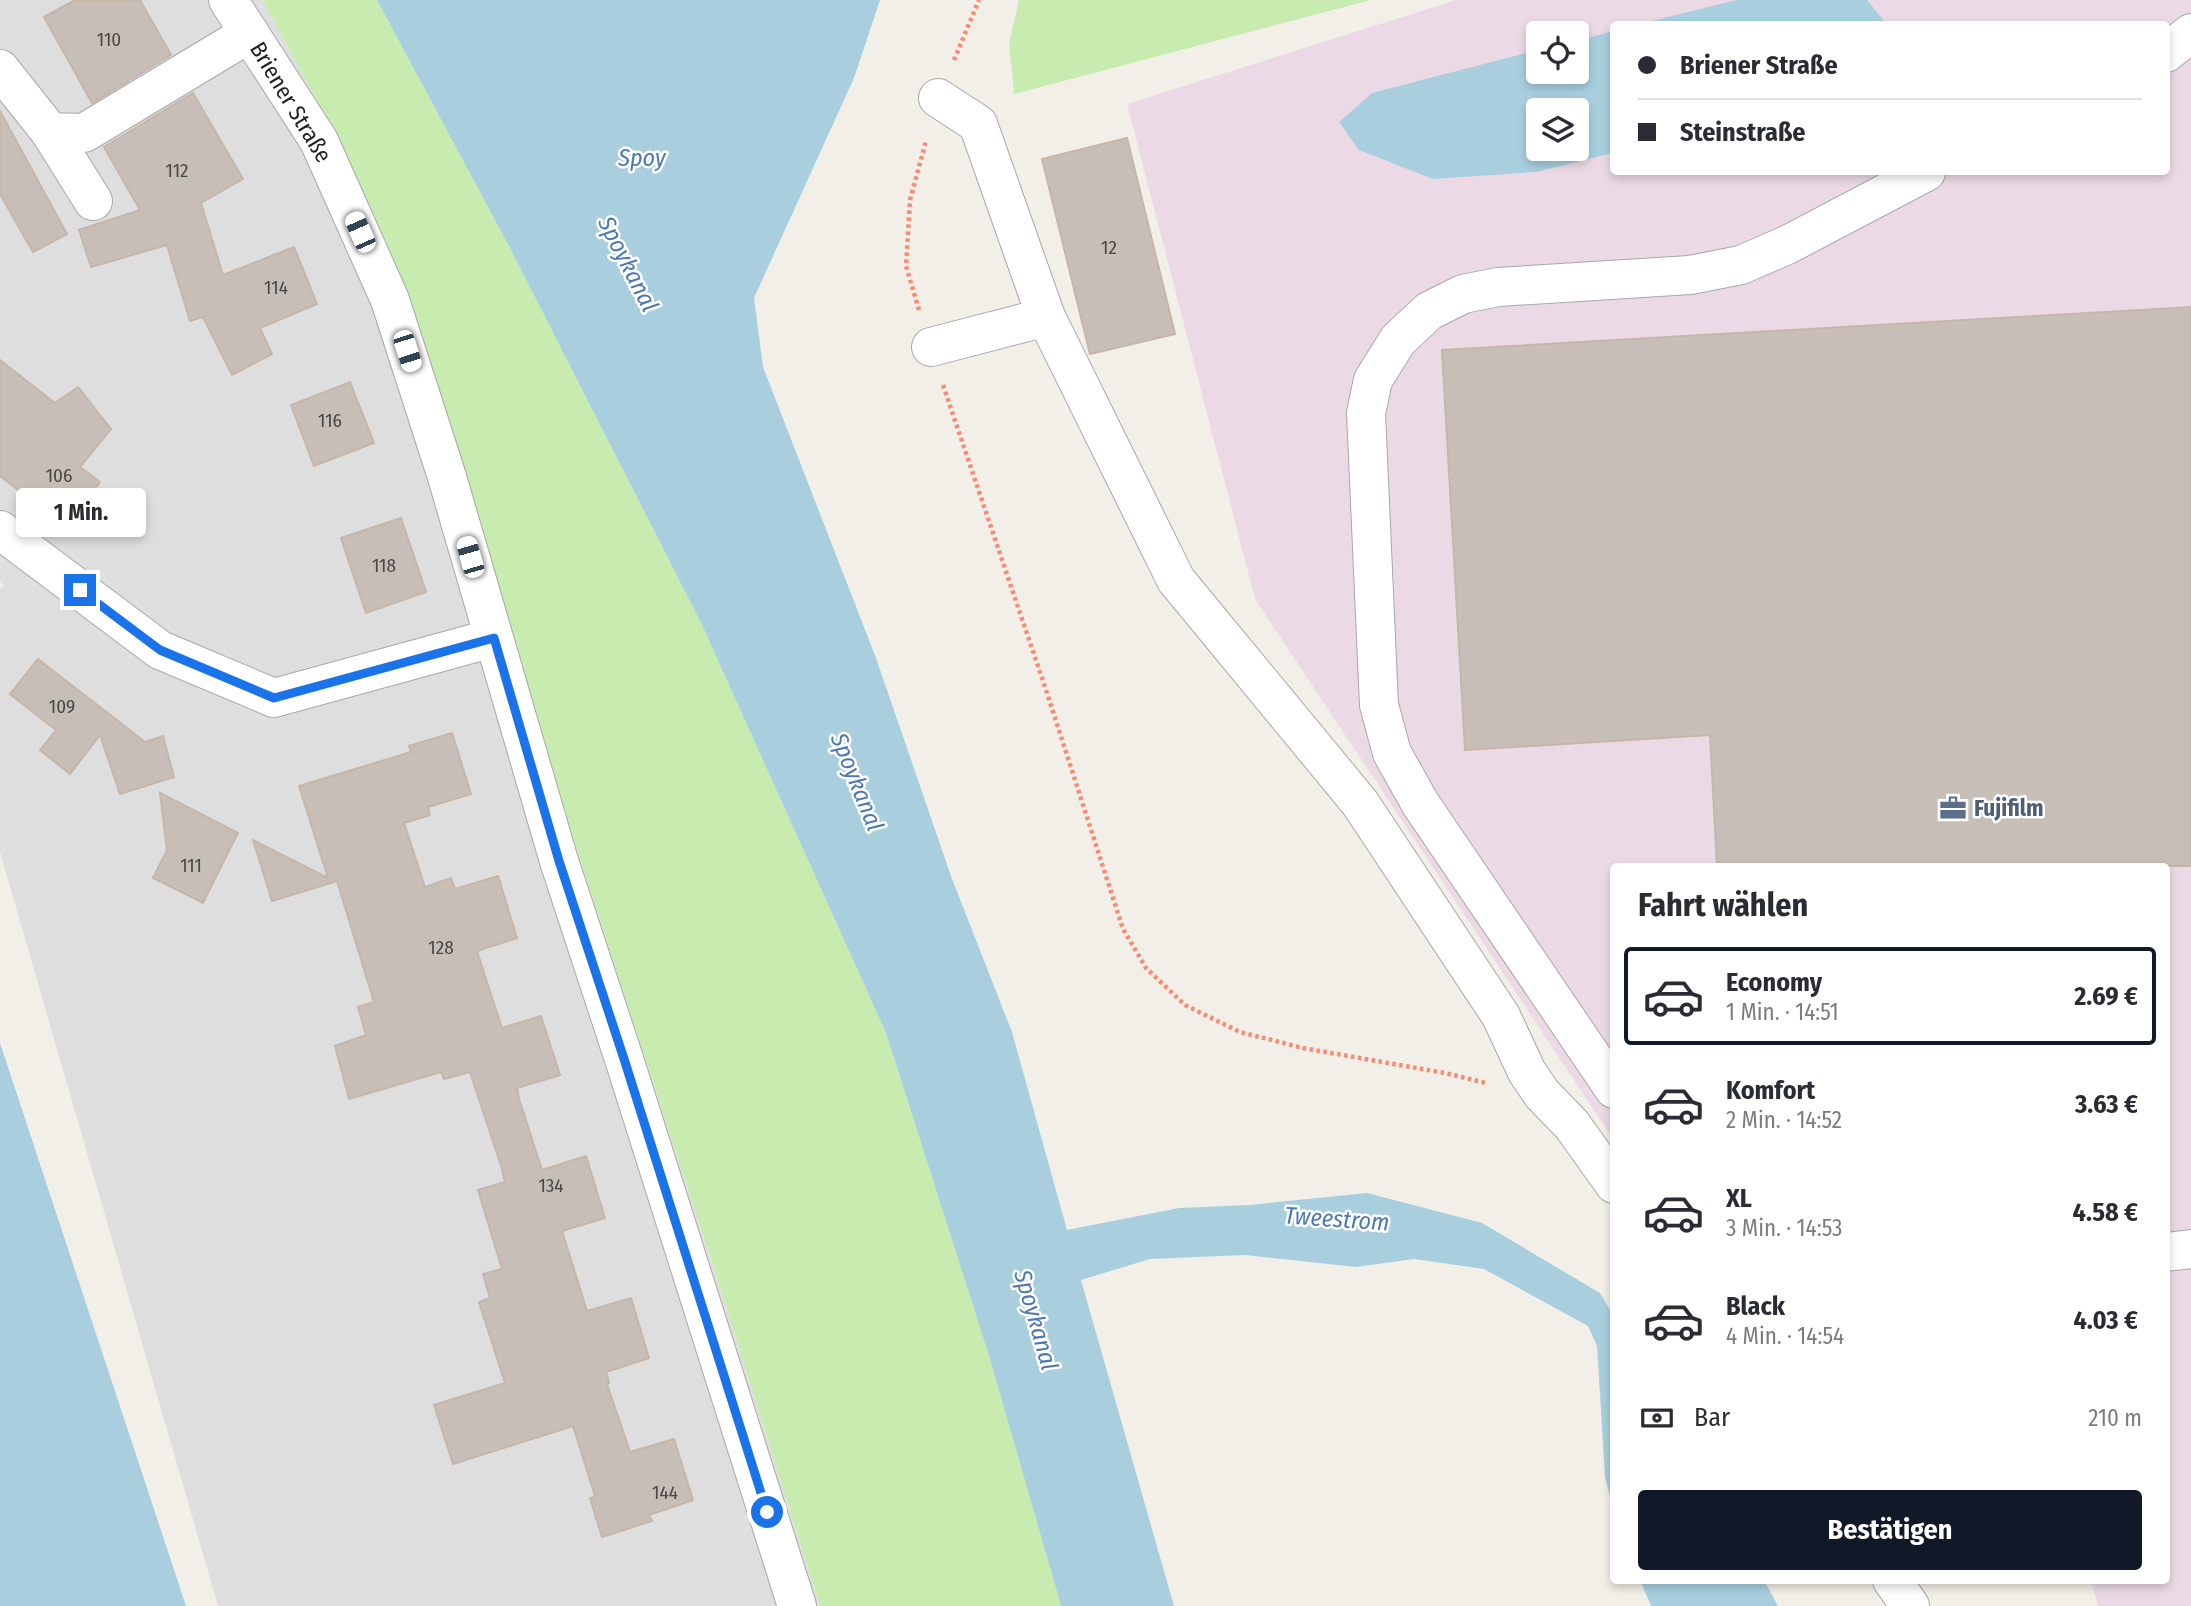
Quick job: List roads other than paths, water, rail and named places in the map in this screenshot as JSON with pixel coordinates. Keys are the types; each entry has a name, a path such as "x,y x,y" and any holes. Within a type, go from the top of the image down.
{"street":[{"name":"Briener Straße","path":"228,0 319,141 390,300 447,477 559,861 797,1606"},
{"path":"50,132 84,133 250,33"},
{"path":"2170,50 2191,33"},
{"path":"0,69 50,132 93,201"},
{"path":"938,98 978,124 1046,317 1176,580 1360,803 1501,1016 1534,1083 1572,1125 1610,1178"},
{"path":"1610,1083 1420,803 1392,753 1378,705 1366,413 1373,380 1398,340 1429,311 1463,294 1498,287 1690,275 1741,265 1787,245 1920,175"},
{"path":"931,347 1046,317"},
{"path":"0,530 160,650 274,698 494,638"},
{"path":"2170,1252 2191,1249"},
{"path":"1895,1584 1910,1606"}],"water":[{"name":"Spoy","path":"377,0 880,0 854,78 754,298 763,367 876,658 952,879 1012,1032 1067,1230 1179,1208 1249,1205 1367,1193 1482,1223 1600,1293 1610,1310 1610,1497 1605,1477 1597,1346 1588,1326 1484,1269 1414,1259 1356,1267 1245,1255 1150,1259 1081,1280 1174,1606 1061,1606 990,1359 886,1033 702,625 511,250"},
{"path":"1736,0 1867,0 1884,21 1652,21"},
{"path":"1610,32 1610,154 1589,159 1589,98 1526,98 1526,161 1581,161 1536,172 1433,179 1359,150 1339,122 1372,93 1526,53 1526,84 1589,84 1589,38"},
{"path":"0,1043 186,1606 0,1606"},
{"path":"1642,1584 1766,1584 1778,1606 1651,1606"}],"place":[{"name":"Fujifilm","path":"1953,808"}],"water label":[{"name":"Spoykanal","path":"628,264"},
{"name":"Spoykanal","path":"857,782"},
{"name":"Tweestrom","path":"1337,1219"},
{"name":"Spoykanal","path":"1036,1320"}]}
